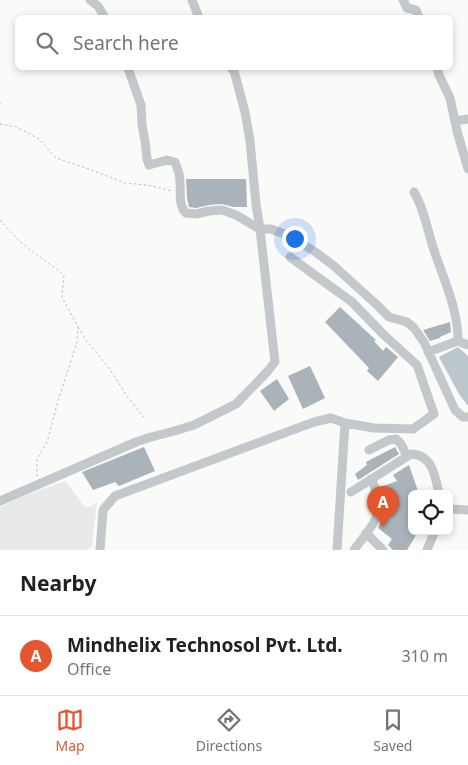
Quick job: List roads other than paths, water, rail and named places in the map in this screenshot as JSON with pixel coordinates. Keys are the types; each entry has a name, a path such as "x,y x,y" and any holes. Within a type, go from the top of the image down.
{"street":[{"path":"192,0 198,15"},
{"path":"402,0 408,8 416,10 418,15"},
{"path":"96,2 104,15"},
{"path":"129,70 142,105 142,125 149,165 166,160 174,162 178,171 182,209 186,213 196,214 222,210 236,215 260,229 271,230 287,236 314,251 334,266 390,317 407,322 414,328 424,342 455,410 462,417 468,417"},
{"path":"0,501 144,440 194,425 236,404 267,372 274,362 250,140 245,112 233,70"},
{"path":"438,70 450,98 468,169"},
{"path":"455,122 468,119"},
{"path":"414,192 424,215 455,309 458,341"},
{"path":"100,550 103,510 115,496 314,422 331,418 345,423 374,428 413,429 434,414 417,366 352,302 290,257"},
{"path":"428,352 458,341 468,344"},
{"path":"337,550 345,423"},
{"path":"369,450 396,438 407,456"},
{"path":"351,492 411,454 418,454 426,458 431,466 438,490"},
{"path":"354,550 376,520 380,508 379,498 371,479"},
{"path":"434,490 436,481"},
{"path":"453,509 468,510"},
{"path":"366,533 383,550"},
{"path":"427,550 433,535"}],"place":[{"name":"Mindhelix Technosol Pvt. Ltd.","path":"383,527"}]}
